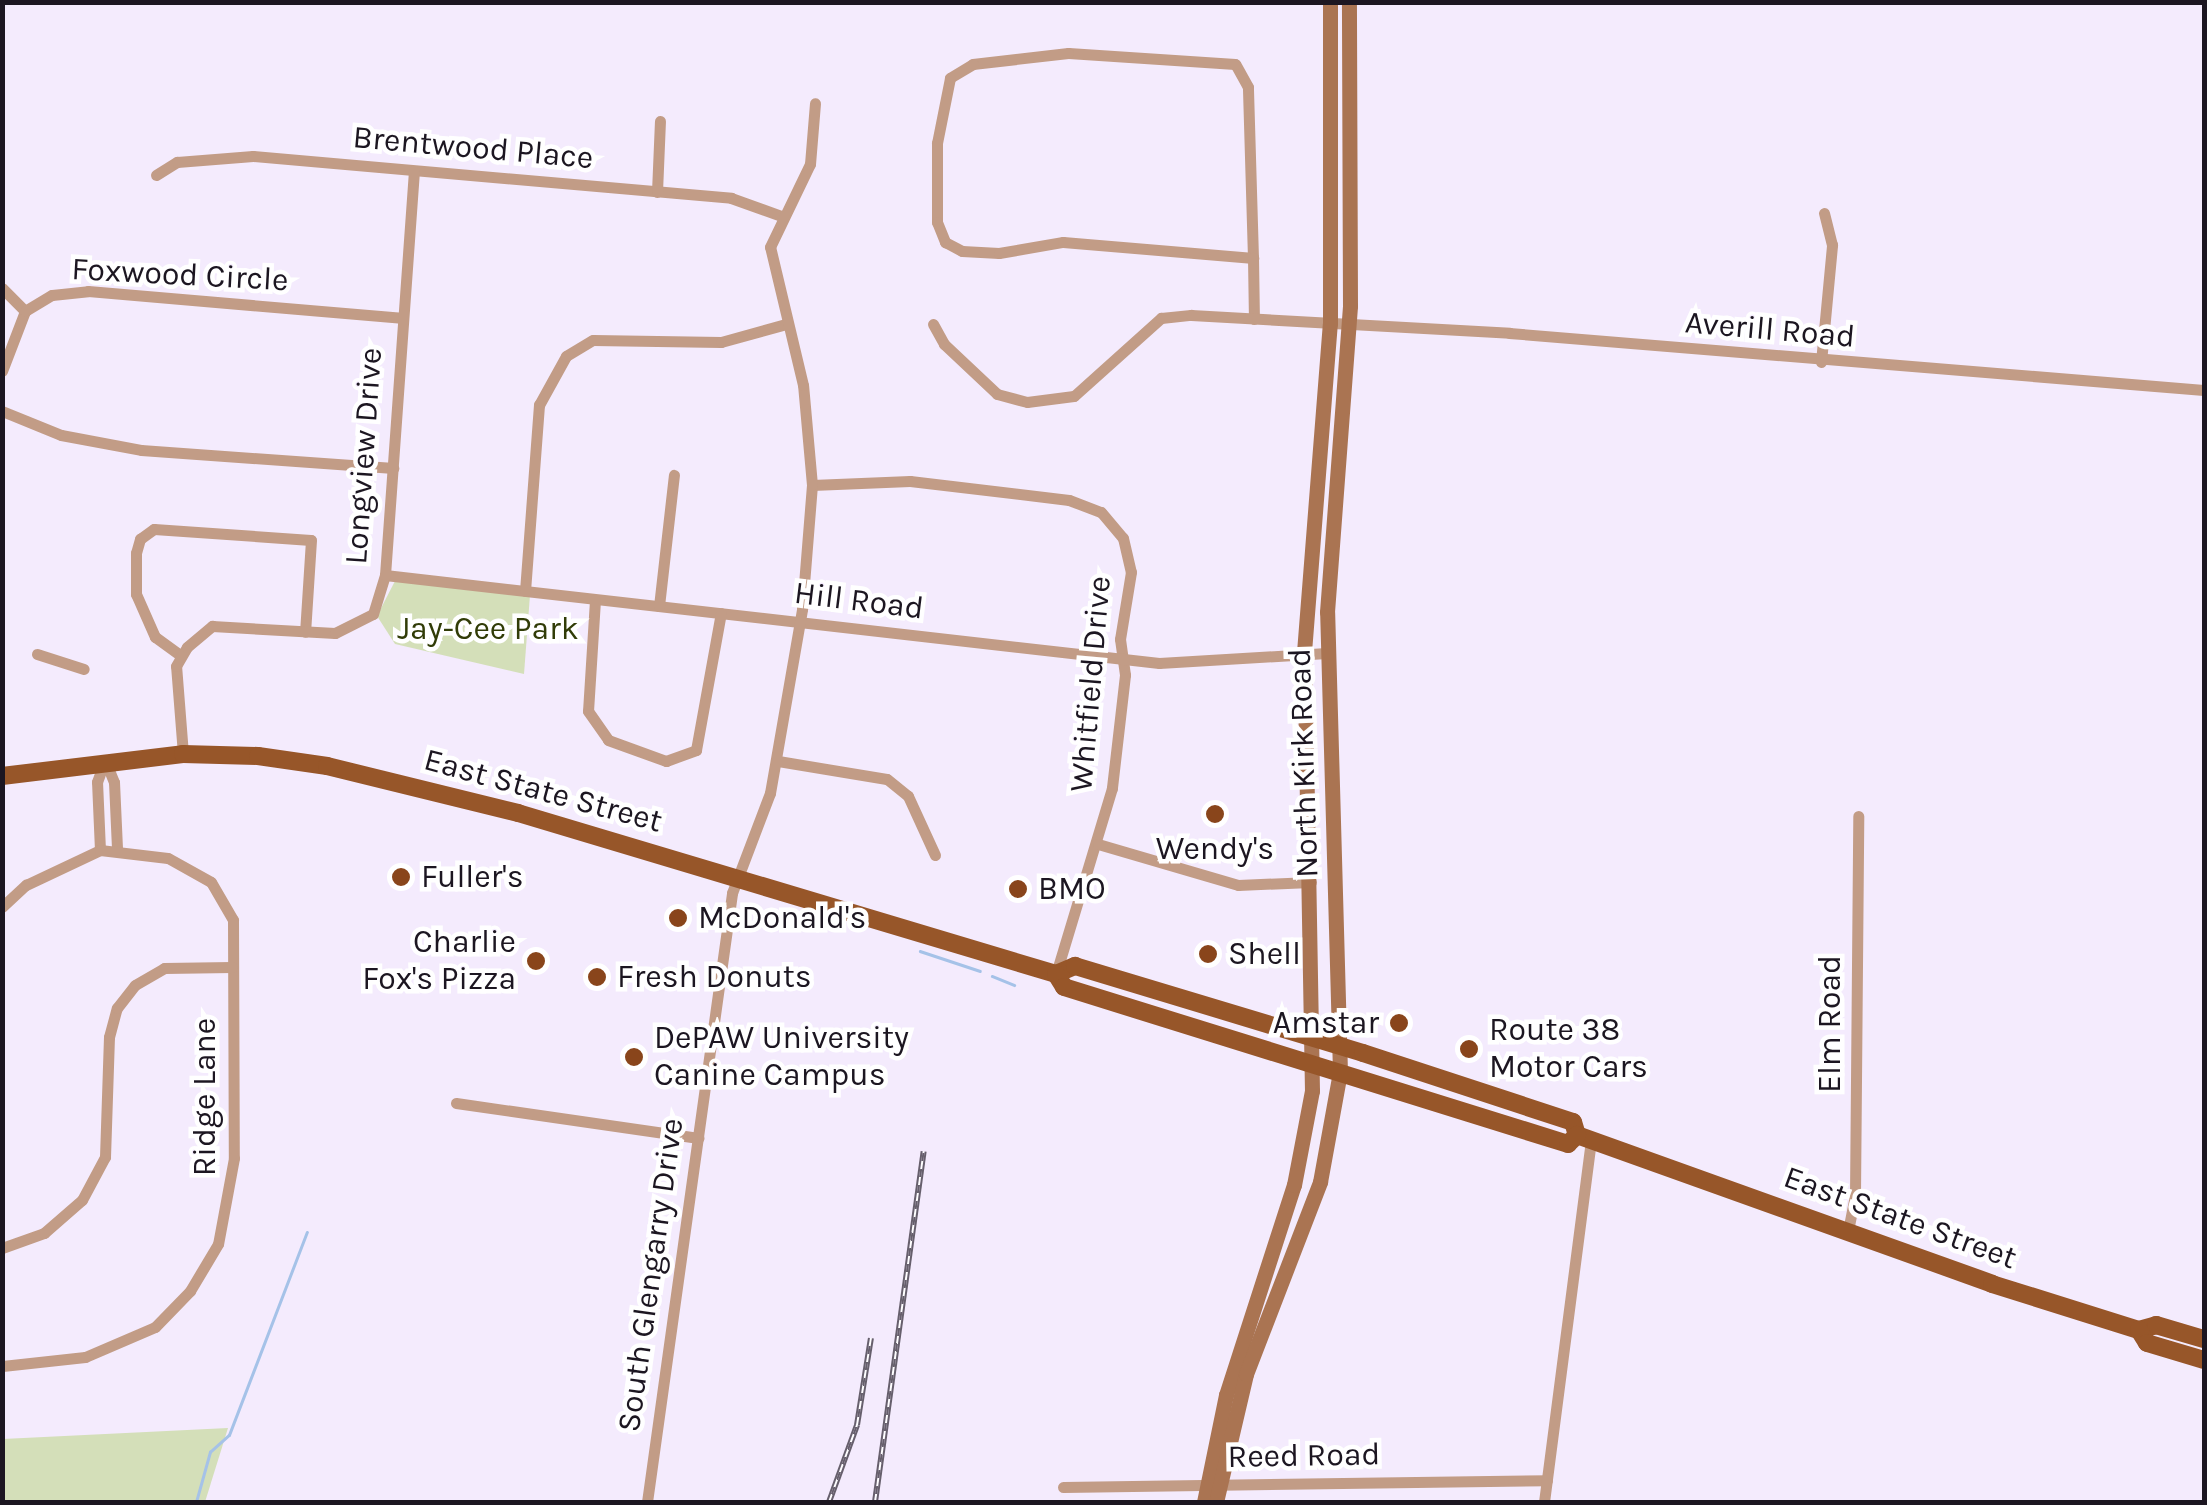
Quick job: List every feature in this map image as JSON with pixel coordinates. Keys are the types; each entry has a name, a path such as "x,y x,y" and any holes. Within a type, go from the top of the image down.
{"main road":[{"name":"North Kirk Road","path":"1216,1502 1252,1339 1296,1174 1313,1064 1304,652 1330,324 1330,2"},
{"name":"North Kirk Road","path":"1204,1502 1223,1406 1317,1194 1340,1072 1327,653 1349,325 1349,2"},
{"name":"East State Street","path":"2,776 106,760 183,754 327,766 736,877 1056,974 1075,966 1314,1038 1573,1122 1584,1138 2139,1330 2156,1325 2204,1339"},
{"name":"East State Street","path":"1056,974 1064,988 1568,1144 1584,1138"},
{"path":"2139,1330 2147,1343 2204,1360"}],"street":[{"path":"1253,258 1063,242 1012,253 953,247 940,233 936,210 939,122 950,78 972,64 1068,52 1235,64 1248,87 1253,258 1254,320"},
{"name":"South Glengarry Drive","path":"647,1502 736,877 778,760 800,621 812,485 802,385 770,247 810,164 816,102"},
{"path":"657,192 660,121"},
{"name":"Brentwood Place","path":"156,174 177,162 253,156 731,198 784,217"},
{"name":"Longview Drive","path":"180,655 215,625 335,633 368,619 385,576 400,318 414,171"},
{"path":"1821,362 1832,244 1824,214"},
{"path":"2,288 25,311 2,371"},
{"name":"Foxwood Circle","path":"25,311 52,295 88,290 400,318"},
{"name":"Averill Road","path":"934,324 944,344 996,394 1048,402 1084,390 1161,318 1349,325 2204,390"},
{"path":"525,590 539,405 566,356 593,340 721,342 786,324"},
{"path":"2,411 61,435 141,450 393,468"},
{"path":"659,606 674,475"},
{"name":"Whitfield Drive","path":"812,485 910,481 1068,500 1101,512 1123,538 1131,572 1120,639 1123,660 1112,788 1056,974"},
{"path":"183,754 180,655 155,638 136,594 136,553 154,529 311,540 304,632"},
{"name":"Hill Road","path":"385,576 1159,664 1327,653"},
{"path":"596,600 588,711 608,740 666,761 696,750 721,613"},
{"path":"37,654 84,669"},
{"path":"106,760 114,782 117,849"},
{"path":"2,907 41,876 100,850 97,782 106,760"},
{"path":"778,760 887,780 908,796 935,855"},
{"name":"Elm Road","path":"1848,1231 1856,1194 1858,816"},
{"path":"1098,844 1238,885 1311,882"},
{"name":"Ridge Lane","path":"2,1366 72,1360 122,1344 155,1328 206,1268 232,1192 233,920 211,882 174,860 117,849 100,850"},
{"path":"2,1248 44,1233 82,1200 105,1157 109,1036 117,1008 135,985 164,968 232,967"},
{"path":"456,1102 698,1138"},
{"path":"1544,1502 1584,1138"},
{"name":"Reed Road","path":"1062,1487 1547,1480"}],"green space":[{"name":"Jay-Cee Park","path":"395,581 530,595 524,674 395,644 377,616"},
{"path":"228,1428 205,1502 3,1502 3,1439"}],"waterway":[{"path":"920,951 980,971"},
{"path":"992,976 1014,985"},
{"path":"196,1502 210,1452 229,1435 307,1232"}],"railway":[{"path":"875,1502 924,1151"},
{"path":"829,1502 857,1425 871,1338"}],"place":[{"name":"Wendy's","path":"1215,814"},
{"name":"Fuller's","path":"401,877"},
{"name":"BMO","path":"1018,889"},
{"name":"McDonald's","path":"678,918"},
{"name":"Shell","path":"1208,954"},
{"name":"Charlie Fox's Pizza","path":"536,961"},
{"name":"Fresh Donuts","path":"597,977"},
{"name":"Amstar","path":"1399,1023"},
{"name":"Route 38 Motor Cars","path":"1469,1049"},
{"name":"DePAW University Canine Campus","path":"634,1057"}]}
